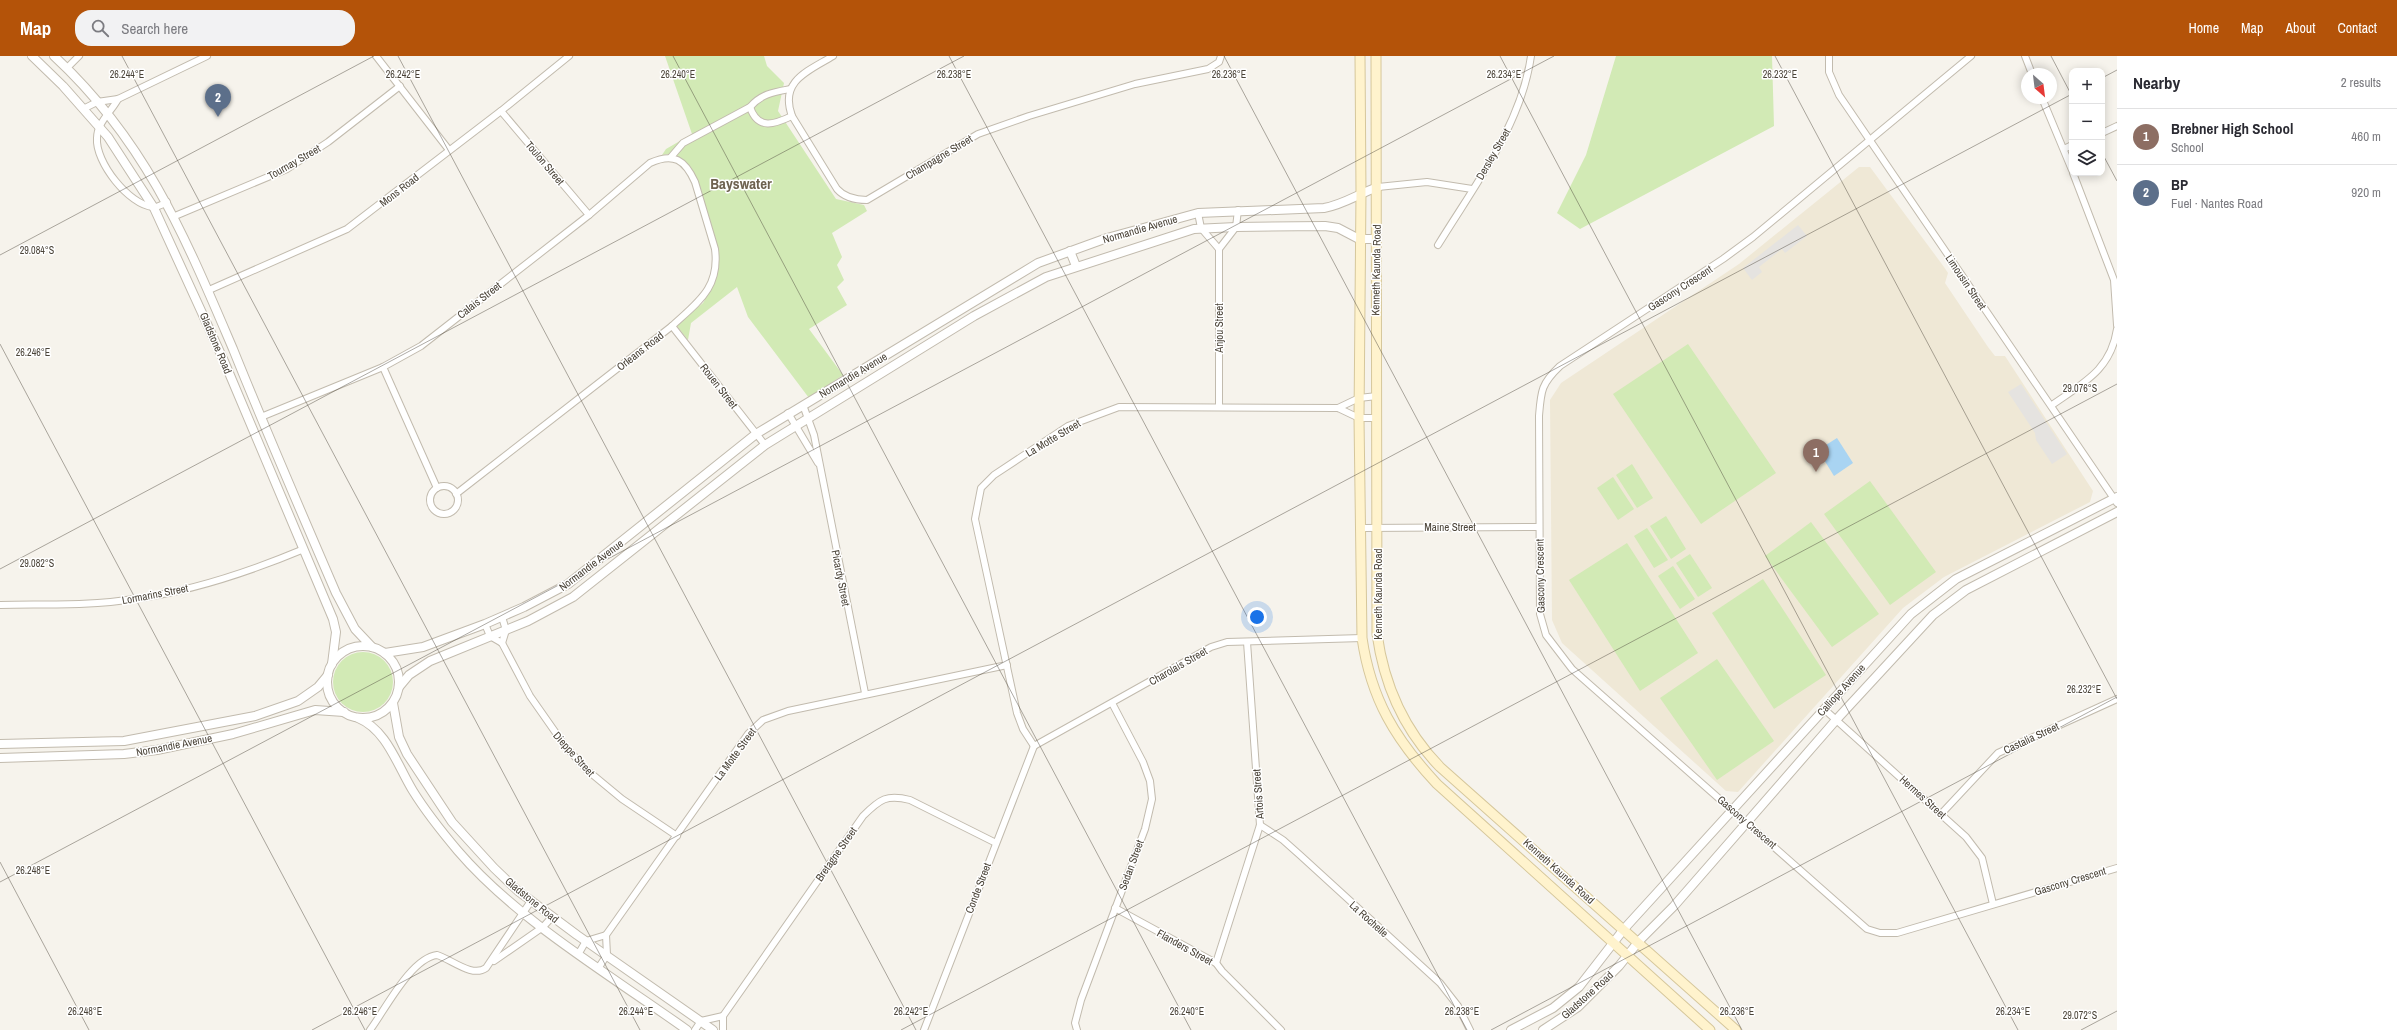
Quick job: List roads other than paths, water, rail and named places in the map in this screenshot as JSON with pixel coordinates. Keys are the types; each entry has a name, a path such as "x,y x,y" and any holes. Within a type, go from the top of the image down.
{"main road":[{"name":"Kenneth Kaunda Road","path":"1360,56 1361,192 1359,239 1359,418 1362,528 1362,638 1368,670 1383,712 1394,732 1419,764 1474,817 1710,1030"},
{"name":"Kenneth Kaunda Road","path":"1376,56 1378,187 1376,239 1378,528 1377,634 1388,685 1405,722 1430,757 1639,941 1736,1030"},
{"path":"1359,340 1376,340"},
{"path":"1474,817 1484,805"}],"street":[{"name":"Gladstone Road","path":"32,56 63,86 98,126 124,160 154,208 191,285 333,619 336,632 332,664"},
{"path":"67,68 79,56"},
{"path":"83,109 97,102 118,99 207,56"},
{"path":"376,56 450,150"},
{"name":"Mons Road","path":"209,290 347,229 500,111 568,56"},
{"path":"671,157 683,143 750,107 757,99 770,92 790,89 804,74 833,56"},
{"name":"Champagne Street","path":"790,89 788,104 792,116 840,192 858,200 867,200 978,134 1029,116 1136,84 1208,69 1219,62 1221,56"},
{"name":"Dersley Street","path":"1438,245 1515,113 1524,86 1531,56"},
{"name":"Limousin Street","path":"1829,56 1829,72 1833,84 1870,141 2116,499"},
{"name":"Gascony Crescent","path":"1972,56 1793,206 1723,259 1560,366 1548,377 1542,386 1539,416 1540,614 1542,625 1553,646 1572,669 1734,810 1858,922 1874,932 1897,933 2117,868"},
{"path":"2025,56 2030,68"},
{"name":"Gladstone Road","path":"57,59 109,114 137,152 175,216 209,290 261,417 347,616 372,647"},
{"path":"50,73 57,59"},
{"path":"63,86 74,76"},
{"name":"Tournay Street","path":"175,216 287,169 328,142 400,86"},
{"path":"118,99 109,114 98,126 98,147 108,168 122,189 140,204 154,208 167,202"},
{"path":"2045,104 2069,162"},
{"path":"750,107 752,114 764,124 775,124 792,116"},
{"name":"Toulon Street","path":"500,111 589,215"},
{"path":"2105,132 2117,126"},
{"path":"2064,149 2069,147"},
{"name":"Orleans Road","path":"456,494 672,326 705,296 714,278 716,259 695,182 691,173 679,160 671,157"},
{"name":"Calais Street","path":"261,417 383,367 421,346 589,215 650,163 671,157"},
{"path":"2074,176 2115,279 2117,325"},
{"path":"1378,187 1427,182 1472,189"},
{"name":"Normandie Avenue","path":"385,653 423,647 502,617 549,595 585,572 756,434 1027,269 1070,250 1107,238 1198,213 1238,210 1324,208 1343,203 1361,192 1378,187"},
{"path":"1198,213 1201,228 1219,249 1236,227 1238,210"},
{"path":"166,233 180,226"},
{"name":"Normandie Avenue","path":"399,688 409,675 425,664 549,611 578,593 765,445 809,416 980,312 1046,277 1076,266 1201,228 1331,227 1359,239"},
{"path":"1359,239 1376,239"},
{"name":"Anjou Street","path":"1219,249 1219,406"},
{"path":"1070,250 1076,266"},
{"path":"191,285 204,280"},
{"path":"200,306 213,300"},
{"name":"Rouen Street","path":"672,326 765,445"},
{"path":"2052,405 2097,372 2115,345 2117,329"},
{"path":"383,367 438,488"},
{"name":"La Motte Street","path":"1338,408 1359,398 1377,396"},
{"name":"Picardy Street","path":"803,405 809,416 865,693"},
{"path":"245,412 257,406"},
{"name":"La Motte Street","path":"1034,746 1018,717 975,519 978,497 986,482 1068,426 1118,406 1338,408 1359,418 1377,418"},
{"name":"Picardy Street","path":"788,414 818,463"},
{"path":"254,432 260,431 266,427"},
{"path":"446,486 456,494 458,502 455,509 448,514 440,514 433,509 430,501 432,493 438,488 446,486"},
{"name":"Calliope Avenue","path":"1613,943 1624,929 1911,614 1950,583 1982,565 2116,499"},
{"name":"Calliope Avenue","path":"1627,956 1639,941 1674,906 1836,720 1914,634 1952,600 1982,581 2117,512"},
{"name":"Maine Street","path":"1362,528 1539,527"},
{"path":"299,538 311,534"},
{"name":"Lormarins Street","path":"0,605 98,603 135,599 246,572 304,549"},
{"path":"307,557 319,553"},
{"path":"485,624 490,636 502,643 506,630 502,617"},
{"name":"Charolais Street","path":"1034,746 1211,647 1227,642 1362,638"},
{"name":"Artois Street","path":"1216,963 1260,825 1247,642"},
{"name":"Dieppe Street","path":"502,643 530,696 565,746 587,770 622,799 677,836"},
{"path":"354,647 372,647 385,653 396,668 399,688 393,703 377,715 358,718 344,712 330,696 328,675 332,664 338,656 354,647"},
{"name":"La Motte Street","path":"606,934 748,734 763,720 788,711 865,693 1006,665"},
{"name":"Normandie Avenue","path":"0,744 124,741 255,716 298,701 318,687 328,675"},
{"name":"Castalia Street","path":"1942,813 1998,753 2117,699"},
{"name":"Gladstone Road","path":"393,703 399,737 407,754 440,805 469,842 518,891 531,901 714,1030"},
{"name":"Sedan Street","path":"1077,1030 1075,1023 1081,1000 1150,812 1152,791 1147,772 1112,703"},
{"name":"Normandie Avenue","path":"0,758 124,754 157,750 233,734 316,710 344,712"},
{"name":"Hermes Street","path":"1824,710 1942,813 1966,836 1982,858 1993,904"},
{"name":"Gladstone Road","path":"358,718 370,723 384,739 412,790 448,839 468,862 523,912 687,1030"},
{"name":"Conde Street","path":"924,1030 1034,746"},
{"name":"Bretagne Street","path":"723,1016 863,816 884,798 896,796 910,800 996,843"},
{"name":"La Rochelle","path":"1260,825 1296,852 1440,983 1458,1006 1465,1027 1470,1030"},
{"path":"491,963 531,901"},
{"name":"Flanders Street","path":"1115,908 1216,963 1222,971 1281,1030"},
{"path":"370,1030 397,990 427,958 437,955 458,966 478,971 483,970 543,927 552,917"},
{"path":"579,953 586,941 606,934 607,955 599,967"},
{"name":"Gladstone Road","path":"1510,1030 1535,1019 1567,997 1592,973 1613,943"},
{"name":"Gladstone Road","path":"1543,1030 1578,1007 1627,956"},
{"path":"695,1030 701,1021 723,1016 723,1030"}],"water":[{"path":"1837,438 1853,463 1834,476 1818,450"}],"place":[{"name":"BP","path":"218,117"},
{"name":"Brebner High School","path":"1816,472"}],"district":[{"name":"Bayswater","path":"741,183"}]}
